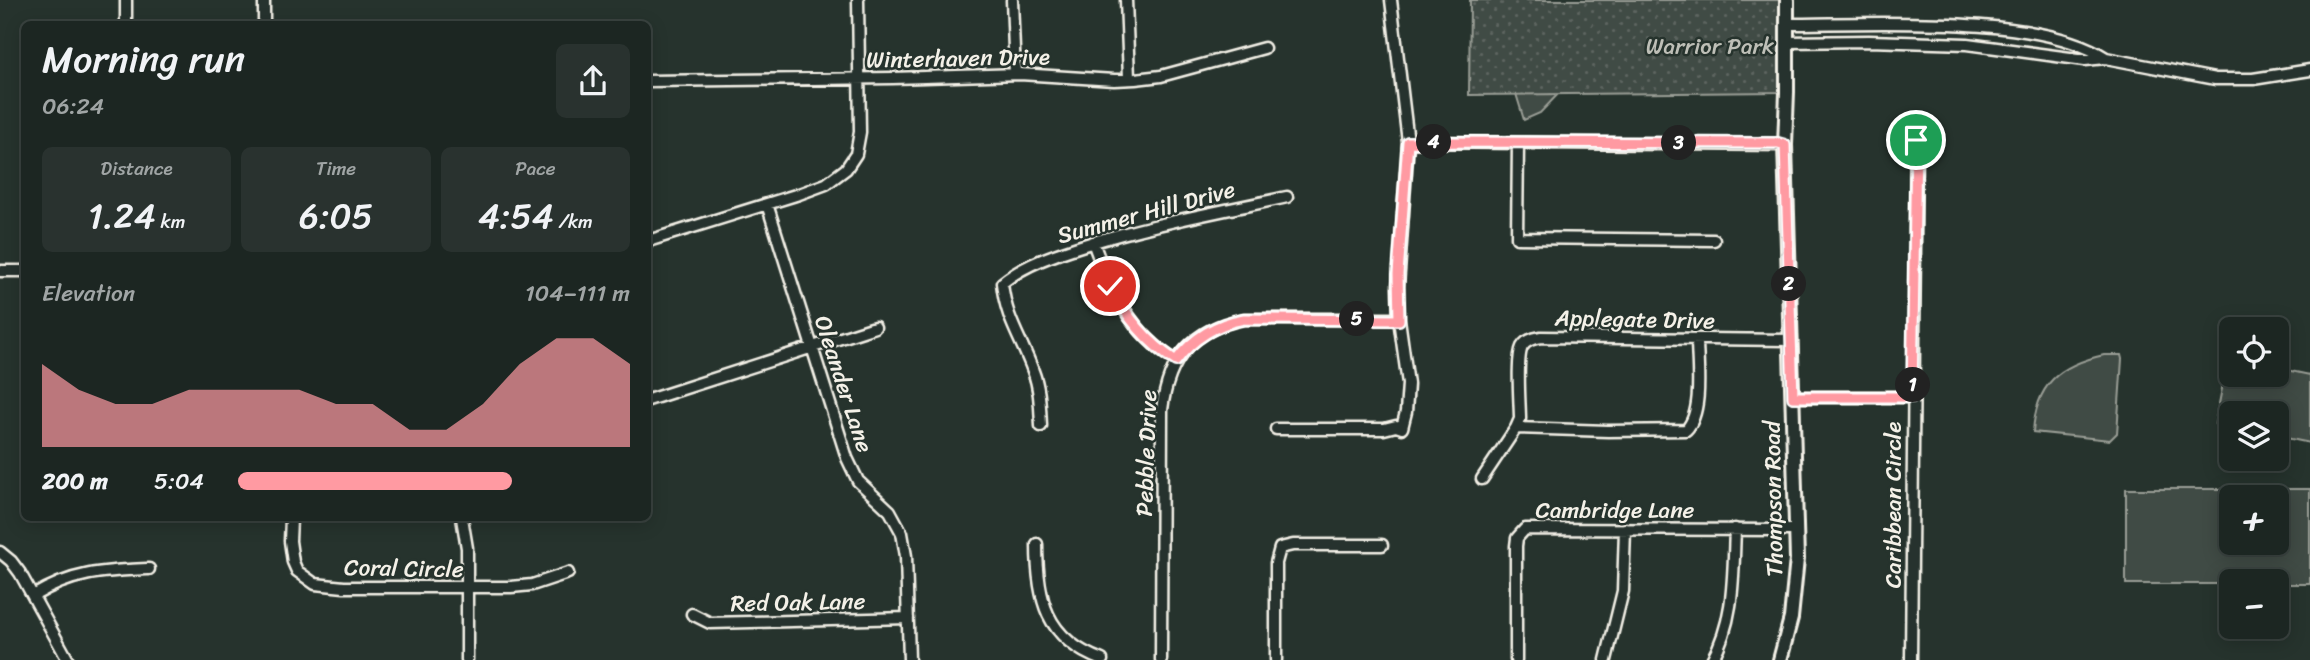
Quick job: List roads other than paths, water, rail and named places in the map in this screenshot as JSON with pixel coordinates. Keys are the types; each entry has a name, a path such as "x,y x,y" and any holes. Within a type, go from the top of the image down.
{"street":[{"path":"126,0 126,21"},
{"path":"264,0 264,21"},
{"path":"651,240 826,184 842,174 851,164 859,142 858,0"},
{"path":"1012,0 1015,75"},
{"path":"1126,0 1129,78"},
{"path":"1276,429 1402,428 1408,384 1399,320 1398,274 1408,142 1391,0"},
{"name":"Thompson Road","path":"1780,660 1791,618 1796,530 1785,145 1787,0"},
{"path":"1787,24 1989,27 2027,32 2074,43 2090,48 2106,58"},
{"path":"1787,42 1967,44 2085,60 2106,58 2215,79 2253,79 2310,70"},
{"name":"Winterhaven Drive","path":"651,81 1015,75 1114,80 1161,76 1264,48"},
{"name":"Caribbean Circle","path":"1911,660 1916,140"},
{"path":"1408,142 1785,145"},
{"path":"1518,143 1517,239 1714,240"},
{"name":"Summer Hill Drive","path":"1041,426 1037,386 1009,317 1002,283 1013,274 1035,264 1093,242 1287,197"},
{"name":"Oleander Lane","path":"767,204 846,458 859,481 895,517 902,533 906,562 909,660"},
{"path":"1093,242 1110,286 1128,317 1150,341 1176,361"},
{"path":"0,271 21,271"},
{"name":"Pebble Drive","path":"1161,660 1162,410 1165,389 1176,361 1203,335 1244,319 1399,320"},
{"path":"651,399 875,327"},
{"name":"Applegate Drive","path":"1516,428 1520,419 1521,348 1529,340 1541,337 1791,340"},
{"path":"1482,479 1516,428 1686,430 1694,420 1697,407 1697,339"},
{"path":"1793,397 1912,397"},
{"name":"Coral Circle","path":"291,521 293,562 297,571 315,584 344,587 467,588 532,585 568,573"},
{"path":"463,521 466,532 467,660"},
{"name":"Cambridge Lane","path":"1516,660 1516,546 1517,538 1525,529 1796,530"},
{"path":"1606,660 1623,591 1625,529"},
{"path":"1712,660 1722,642 1729,618 1735,529"},
{"path":"1037,544 1037,578 1045,610 1068,640 1084,652 1102,660"},
{"path":"1276,660 1276,563 1280,548 1293,545 1382,545"},
{"path":"0,552 15,566 68,660"},
{"path":"33,596 78,575 149,569"},
{"name":"Red Oak Lane","path":"692,614 710,623 908,618"}],"park label":[{"name":"Warrior Park","path":"1710,46"}]}
